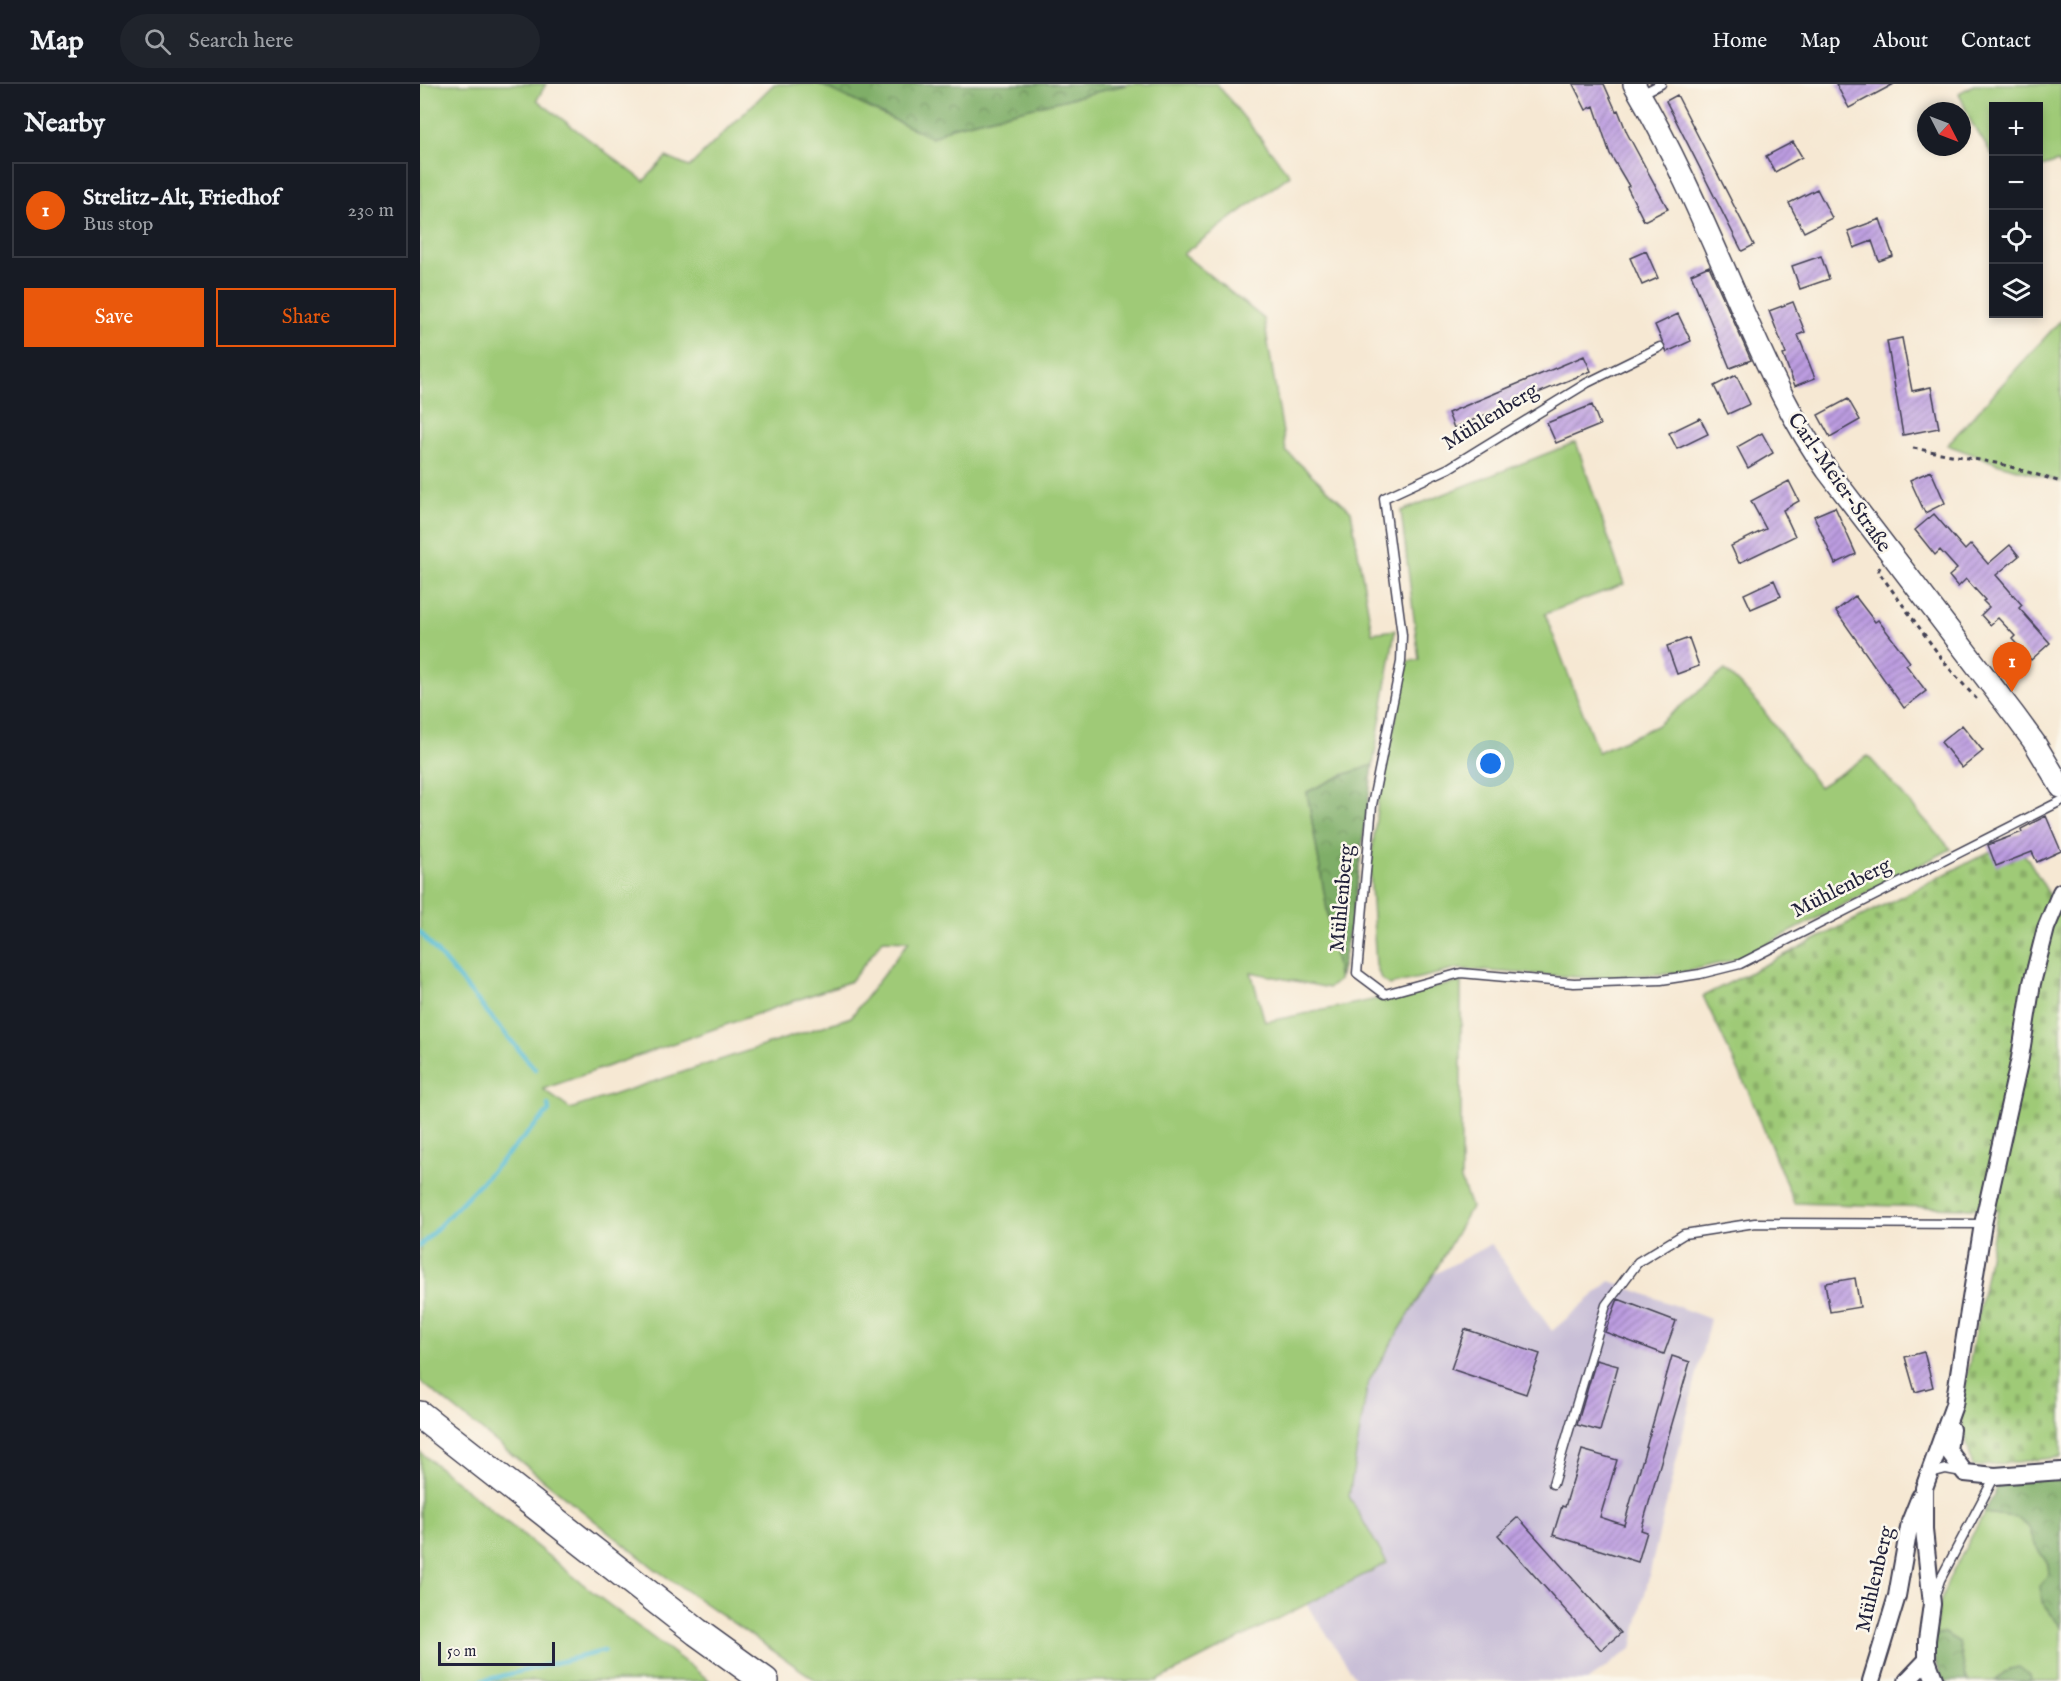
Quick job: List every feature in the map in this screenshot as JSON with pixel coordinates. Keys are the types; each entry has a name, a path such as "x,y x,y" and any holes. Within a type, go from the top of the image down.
{"main road":[{"path":"420,1415 687,1625 765,1681"}],"street":[{"name":"Carl-Meier-Straße","path":"1637,89 1658,124 1771,373 1804,436 1827,470 2015,716 2034,742 2061,787"},
{"name":"Mühlenberg","path":"1965,1473 1948,1450 1983,1224 2020,1058 2032,983 2046,928 2061,892"},
{"name":"Mühlenberg","path":"1871,1681 1897,1596 1910,1522 1954,1405"},
{"path":"1965,1473 1995,1476 2061,1471"},
{"name":"Mühlenberg","path":"1927,1480 1924,1530 1932,1604 1927,1660 1935,1681"},
{"path":"1907,1681 1927,1660"}],"lane":[{"path":"1637,89 1661,84"},
{"name":"Mühlenberg","path":"1660,347 1587,383 1449,468 1384,498 1402,635 1401,662 1372,805 1357,973 1385,994 1461,973 1574,983 1661,980 1720,969 1740,964 2061,801"},
{"path":"1553,1484 1606,1305 1638,1262 1665,1245 1684,1234 1755,1223 1983,1224"},
{"path":"1927,1480 1946,1469 1965,1473"},
{"path":"1932,1604 1940,1580 1995,1476"}],"path":[{"path":"1913,448 2001,464 2061,482"}],"shaded area":[{"path":"1491,1244 1552,1331 1610,1281 1710,1319 1632,1648 1587,1681 1358,1681 1303,1599 1349,1496 1368,1382 1433,1275"}],"green space":[{"path":"420,84 546,84 537,100 644,181 666,157 689,167 774,84 819,84 932,138 951,127 1129,84 1217,84 1290,175 1183,254 1264,319 1286,451 1351,511 1372,633 1395,630 1373,765 1343,775 1307,792 1339,980 1329,988 1251,972 1265,1022 1461,982 1461,1180 1471,1207 1368,1382 1349,1496 1387,1563 1157,1681 817,1681 655,1569 420,1381","holes":["883,940 909,941 851,1017 570,1109 543,1089 851,981"]},
{"path":"819,84 1129,84 951,127 932,138"},
{"path":"1975,84 2061,84 2061,166 2058,162 2043,167 2043,102 1989,102 1989,150 1971,122 1971,102 1963,102 1959,93"},
{"path":"2061,320 2061,482 1996,463 1947,445"},
{"path":"1576,442 1624,584 1545,614 1598,752 1656,726 1725,670 1758,703 1819,787 1868,756 1951,849 1738,959 1679,973 1592,978 1458,969 1389,985 1381,979 1376,965 1370,870 1378,801 1408,661 1419,660 1401,511"},
{"path":"1373,765 1353,914 1339,980 1307,792 1343,775"},
{"path":"2011,841 2028,859 2050,896 2061,888 2061,1457 1973,1467 1960,1414 1998,1209 1794,1203 1749,1093 1703,996"},
{"path":"420,1452 599,1597 710,1681 420,1681"},
{"path":"2061,1477 2061,1627 2042,1602 2040,1586 2049,1574 2048,1564 2035,1545 2029,1528 2016,1517 1984,1513 1997,1488 2006,1483"},
{"path":"1984,1513 2016,1517 2029,1527 2035,1545 2048,1564 2049,1574 2042,1602 2061,1627 2061,1681 2030,1681 2029,1675 2010,1669 1995,1681 1969,1681 1966,1677 1959,1642 1934,1635 1939,1606 1948,1581"},
{"path":"1945,1633 1959,1642 1966,1677 1969,1681 1943,1681 1934,1658 1934,1635"},
{"path":"2019,1667 2029,1675 2030,1681 1995,1681 2010,1669"}],"building":[{"path":"1573,84 1604,84 1627,133 1668,209 1644,221 1627,187 1629,186 1610,154 1594,106 1586,110"},
{"path":"1836,84 1894,84 1849,108"},
{"path":"1677,95 1754,245 1742,251 1666,101"},
{"path":"1793,142 1802,157 1775,172 1766,156"},
{"path":"1817,189 1832,218 1804,232 1789,203"},
{"path":"1880,219 1893,256 1879,261 1872,241 1854,248 1848,231"},
{"path":"1646,251 1658,278 1642,285 1630,258"},
{"path":"1821,256 1829,279 1800,289 1792,266"},
{"path":"1709,266 1751,360 1730,368 1691,274"},
{"path":"1793,302 1805,332 1798,335 1815,378 1795,386 1783,355 1786,354 1769,311"},
{"path":"1678,314 1691,341 1667,352 1655,325"},
{"path":"1902,338 1912,391 1931,387 1939,428 1903,435 1887,341"},
{"path":"1584,356 1591,371 1454,428 1448,413"},
{"path":"1736,375 1750,404 1728,414 1714,386"},
{"path":"1848,399 1860,420 1830,437 1818,415"},
{"path":"1592,405 1600,425 1556,443 1547,423"},
{"path":"1700,418 1708,434 1677,449 1669,433"},
{"path":"1762,433 1773,453 1748,468 1737,447"},
{"path":"1931,471 1945,503 1925,513 1910,480"},
{"path":"1789,481 1799,501 1783,510 1795,536 1739,563 1731,546 1766,529 1751,501"},
{"path":"1835,507 1856,554 1835,564 1814,516"},
{"path":"1934,514 1965,550 1971,544 1988,564 2010,545 2019,556 1996,575 2022,605 2019,608 2050,643 2031,660 2012,639 2015,636 1998,618 1990,625 1981,615 1989,607 1983,601 1985,600 1966,579 1958,587 1949,576 1957,569 1940,550 1935,555 1915,530"},
{"path":"1774,580 1781,596 1751,609 1744,594"},
{"path":"1855,596 1875,622 1878,620 1910,662 1906,665 1926,691 1904,708 1836,611"},
{"path":"1689,638 1699,666 1677,674 1667,646"},
{"path":"1962,725 1983,751 1962,768 1941,742"},
{"path":"2046,816 2061,851 2037,862 2032,852 1996,866 1988,845 2022,832 2021,829"},
{"path":"1855,1278 1860,1307 1830,1312 1825,1283"},
{"path":"1618,1299 1676,1321 1664,1354 1605,1332"},
{"path":"1465,1329 1540,1354 1526,1394 1451,1369"},
{"path":"1924,1352 1933,1387 1915,1392 1905,1357"},
{"path":"1672,1356 1690,1362 1641,1530 1647,1532 1638,1562 1553,1535 1562,1506 1565,1507 1582,1450 1617,1460 1600,1517 1624,1525"},
{"path":"1596,1360 1618,1366 1600,1431 1577,1425"},
{"path":"1518,1517 1621,1633 1601,1650 1498,1535"}],"waterway":[{"path":"420,932 535,1069"},
{"path":"420,1246 549,1111 548,1105"},
{"path":"481,1681 604,1651"}],"place":[{"name":"Strelitz-Alt, Friedhof","path":"2012,692"}]}
